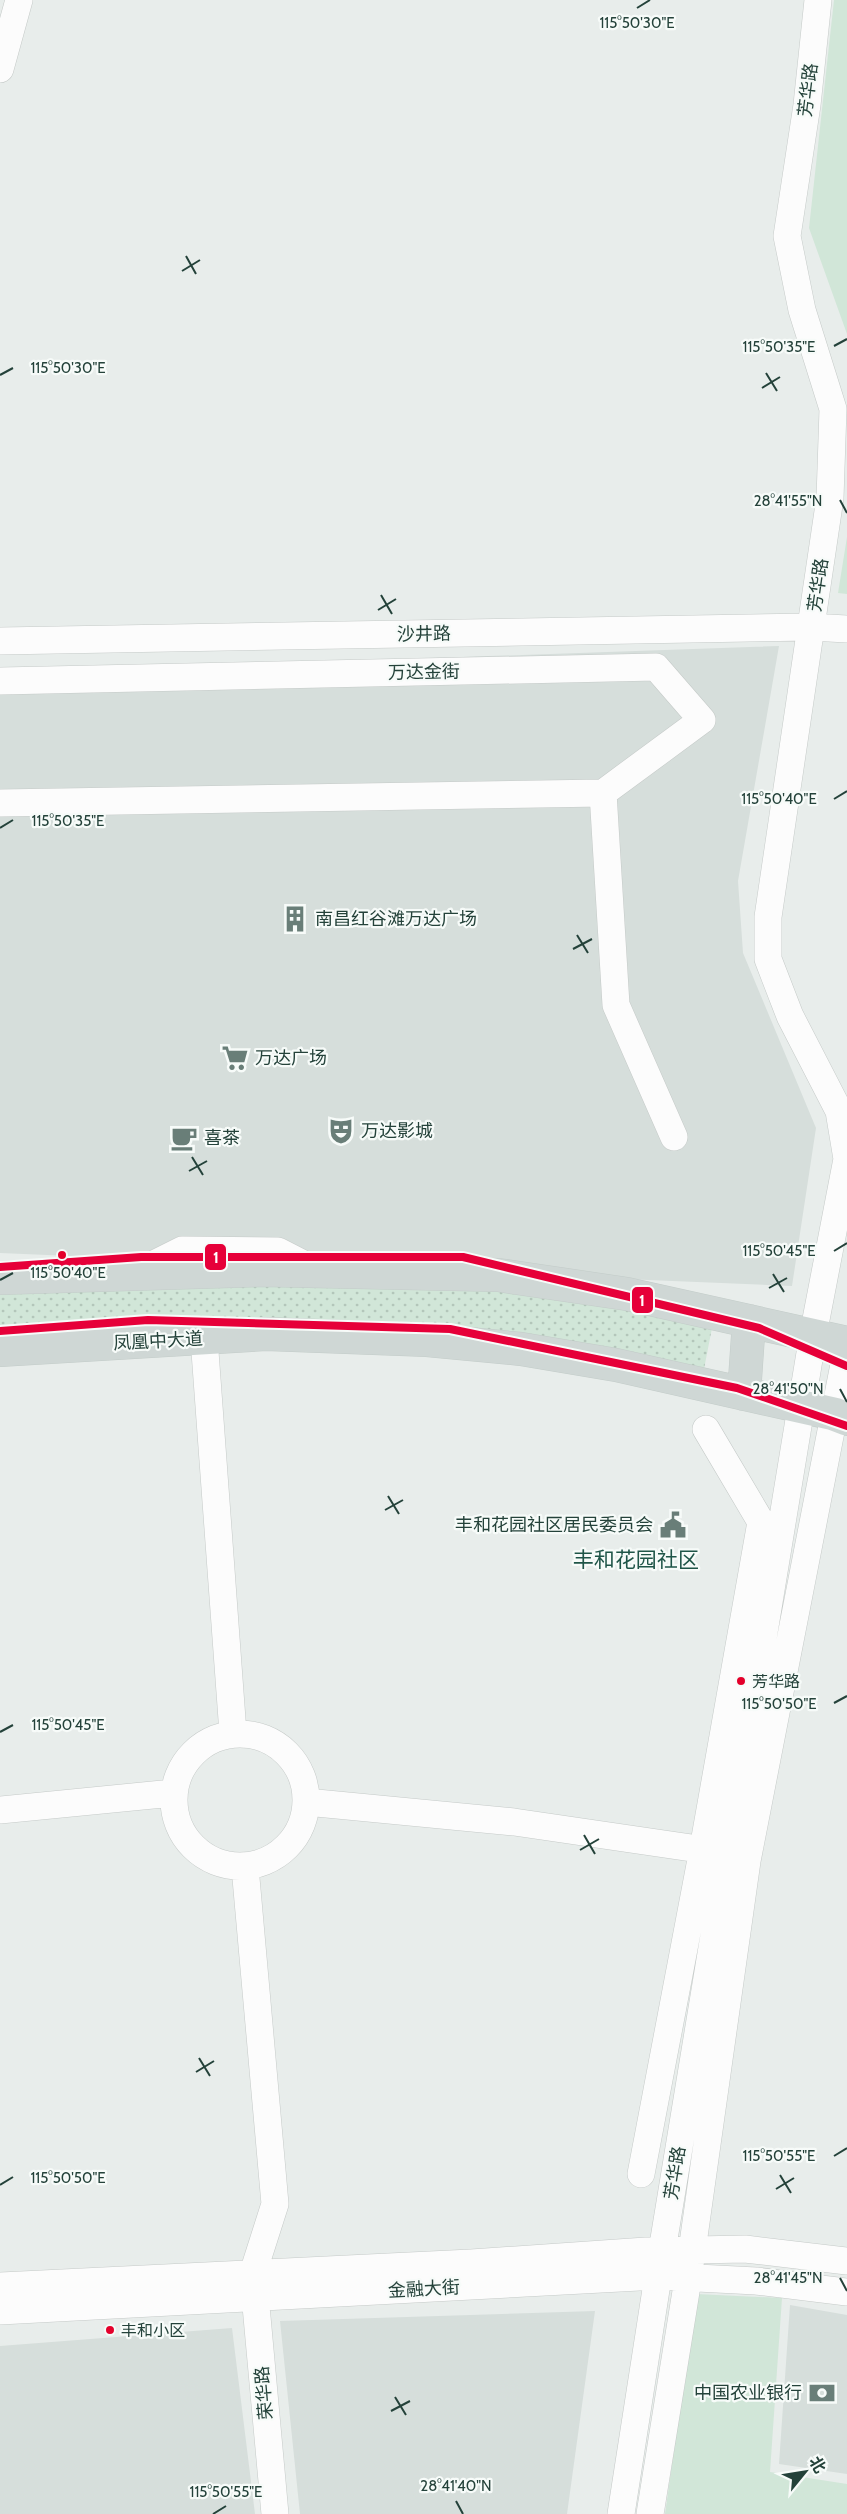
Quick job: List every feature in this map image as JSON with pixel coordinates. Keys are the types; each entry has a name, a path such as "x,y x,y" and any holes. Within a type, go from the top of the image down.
{"main road":[{"path":"0,1278 316,1271 498,1275 627,1294 847,1343"},
{"path":"744,1394 749,1321"},
{"name":"凤凰中大道","path":"0,1350 266,1334 427,1340 521,1348 616,1365 841,1416"}],"street":[{"path":"0,69 19,0"},
{"name":"芳华路","path":"621,2514 660,2263 715,1851 847,1159 839,1111 790,1016 768,959 768,917 831,498 833,410 802,310 787,236 807,105 819,0"},
{"name":"沙井路","path":"0,641 811,627 847,629"},
{"name":"万达金街","path":"0,681 656,667 702,720 603,794"},
{"path":"0,803 603,794 616,1005 674,1137"},
{"path":"204,1338 233,1733"},
{"name":"芳华路","path":"650,2514 688,2279 747,1861 841,1416 847,1349"},
{"path":"641,2174 715,1851 761,1522 706,1429"},
{"path":"233,1733 256,1735 276,1744 285,1752 293,1760 303,1780 306,1802 303,1821 288,1846 281,1853 264,1862 245,1867 222,1864 201,1854 185,1838 175,1817 174,1793 178,1775 186,1760 200,1746 233,1733"},
{"path":"0,1810 174,1793"},
{"path":"306,1802 514,1822 715,1851"},
{"path":"245,1867 275,2204 254,2285"},
{"name":"金融大街","path":"0,2286 254,2285 660,2263 692,2250 745,2249 847,2261"},
{"name":"金融大街","path":"660,2263 688,2279 756,2281 847,2292"},
{"name":"金融大街","path":"0,2312 254,2285"},
{"name":"荣华路","path":"254,2285 275,2514"}],"shaded area":[{"path":"779,646 738,881 743,953 816,1128 792,1286 0,1253 0,673"},
{"path":"790,2305 847,2315 847,2474 779,2464"},
{"path":"595,2311 567,2514 300,2514 280,2321"},
{"path":"232,2328 255,2514 0,2514 0,2346"}],"green space":[{"path":"834,0 847,0 847,334 809,228"},
{"path":"847,537 847,594 838,593"},
{"path":"347,1281 501,1288 618,1306 712,1328 704,1369 517,1335 0,1339 0,1292"},
{"path":"696,2294 782,2298 770,2472 847,2484 847,2514 665,2514"}],"transit line":[{"name":"1","path":"0,1267 141,1257 463,1257 759,1328 847,1366"},
{"name":"1","path":"0,1331 148,1320 450,1329 737,1388 847,1426"}],"place":[{"name":"南昌红谷滩万达广场","path":"295,919"},
{"name":"万达广场","path":"235,1058"},
{"name":"万达影城","path":"341,1131"},
{"name":"喜茶","path":"184,1138"},
{"name":"丰和花园社区居民委员会","path":"673,1525"},
{"name":"芳华路","path":"741,1681"},
{"name":"丰和小区","path":"110,2330"},
{"name":"中国农业银行","path":"822,2393"}],"district":[{"name":"丰和花园社区","path":"636,1560"}]}
